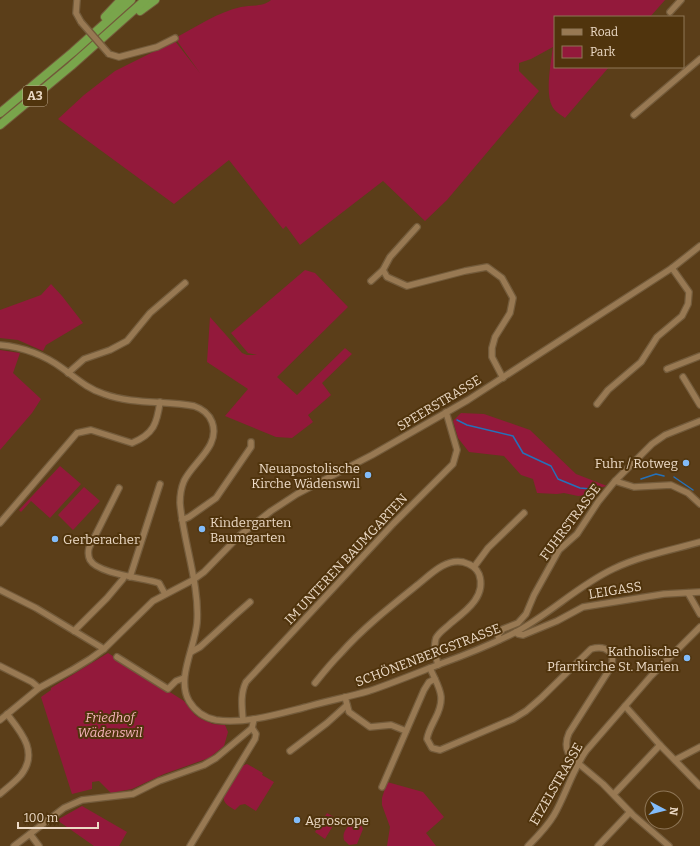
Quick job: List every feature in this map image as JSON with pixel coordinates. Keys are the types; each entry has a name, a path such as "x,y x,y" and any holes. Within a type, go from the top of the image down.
{"highway":[{"path":"73,52 121,0"},
{"name":"A3","path":"0,113 73,52 131,0"},
{"name":"A3","path":"0,125 145,0"},
{"path":"105,36 154,0"}],"street":[{"path":"77,0 76,13 81,22 109,54 119,57 157,47 175,38"},
{"path":"670,12 681,0"},
{"path":"634,115 700,59"},
{"path":"371,281 383,270 390,257 417,227"},
{"name":"SPEERSTRASSE","path":"0,720 38,688 81,665 104,649 153,601 193,580 208,568 239,536 277,506 372,455 503,378 672,268 700,246"},
{"path":"383,270 387,277 407,286 487,267 502,278 513,298 510,313 495,337 492,348 492,357 503,378"},
{"path":"597,404 608,390 641,362 657,337 682,316 688,304 689,292 672,268"},
{"path":"68,373 84,359 110,350 127,341 150,313 185,283"},
{"name":"SCHÖNENBERGSTRASSE","path":"0,345 22,349 42,356 95,391 109,396 198,407 208,414 214,425 212,442 189,473 182,486 180,503 197,608 197,622 184,678 187,697 192,705 198,712 215,719 254,719 384,686 516,632 588,583 615,568 644,557 700,542"},
{"path":"667,369 700,356"},
{"path":"683,377 700,404"},
{"path":"0,523 77,433 91,430 132,443 154,428 160,402"},
{"name":"IM UNTEREN BAUMGARTEN","path":"243,720 242,695 246,682 393,524 453,464 457,450 446,412"},
{"name":"FUHRSTRASSE","path":"499,640 498,635 500,631 518,623 526,614 534,595 560,550 577,534 598,502 615,481 652,444 665,435 700,420"},
{"path":"182,520 189,517 216,498 251,447 251,442"},
{"path":"615,481 634,487 671,485 688,493 700,504"},
{"path":"130,577 160,484"},
{"path":"119,488 89,548 88,554 91,561 95,565 124,576 159,583 166,594"},
{"path":"474,567 488,548 524,513"},
{"path":"315,683 341,652 381,615 445,564 452,561 465,562 474,567 477,571 481,582 479,595 469,608 439,633 435,647 438,665"},
{"path":"74,631 107,598 124,576"},
{"path":"0,590 36,608 104,649"},
{"name":"LEIGASS","path":"516,632 523,635 557,621 583,607 596,604 625,601 664,594 688,594 700,592"},
{"path":"688,594 700,614"},
{"path":"191,652 200,647 250,602"},
{"name":"ETZELSTRASSE","path":"528,846 542,832 554,814 578,762 586,751 652,676 700,627"},
{"path":"430,668 442,697 442,704 427,739 432,748 440,750 513,719 542,698 591,649 599,647 610,652 612,658 611,667 567,738 566,745 568,752 614,794 630,812 669,846"},
{"path":"117,657 168,689 176,681 184,678"},
{"path":"0,666 32,682 38,688"},
{"path":"382,787 424,690 429,682 435,679"},
{"path":"345,697 349,712 370,727 391,726 406,731"},
{"path":"290,751 327,723 347,705"},
{"path":"625,706 700,786"},
{"path":"0,794 22,774 28,755 25,739 7,714"},
{"path":"14,846 64,808 73,803 82,800 133,794 159,781 204,765 216,758 252,728 254,719"},
{"path":"190,846 255,738 256,734 252,728"},
{"path":"614,794 660,745"},
{"path":"675,760 700,747"},
{"path":"598,846 630,812"},
{"path":"30,834 39,846"}],"green space":[{"path":"271,0 665,0 651,16 554,16 554,68 608,68 565,118 554,110 550,100 549,77 553,47 531,59 519,63 519,71 539,91 447,200 425,221 383,181 300,245 286,226 283,229 229,160 174,204 58,119 84,95 115,71 175,41 200,73 175,38 224,12 241,7 261,5"},
{"path":"305,270 315,273 348,307 277,377 297,395 345,348 352,354 322,383 331,395 308,415 313,422 292,438 276,437 225,416 248,389 207,362 210,317 242,353 247,355 257,355 248,353 231,333"},
{"path":"51,284 83,323 46,345 43,351 18,340 0,338 0,310 41,295"},
{"path":"0,350 20,353 13,373 41,399 32,413 0,450"},
{"path":"461,413 484,414 530,430 576,474 607,486 588,490 588,495 578,496 564,493 537,493 533,479 521,475 504,456 469,452 458,438 453,421"},
{"path":"60,466 81,484 50,518 31,501 21,512 19,510"},
{"path":"84,487 100,501 73,530 58,515"},
{"name":"Friedhof Wädenswil","path":"108,653 184,701 195,715 201,719 213,724 225,725 228,732 224,746 209,758 164,774 132,789 111,793 99,781 92,782 92,789 72,794 41,697 51,690 51,688"},
{"path":"247,764 263,773 262,775 274,782 256,811 245,804 240,805 235,810 226,804 224,800 224,795 242,766"},
{"path":"387,782 423,792 444,817 426,833 436,846 387,846 390,827 382,805 382,798"},
{"path":"82,806 127,832 119,846 94,846 57,820"},
{"path":"327,813 337,819 325,839 315,832"},
{"path":"354,824 361,825 363,829 357,844 349,845 344,840 345,830"}],"waterway":[{"path":"457,420 467,425 513,436 523,453 551,466 558,479 580,488 591,489 599,493"},
{"path":"641,479 656,474 664,476"},
{"path":"674,477 693,490"}],"place":[{"name":"Fuhr / Rotweg","path":"686,463"},
{"name":"Neuapostolische Kirche Wädenswil","path":"368,475"},
{"name":"Kindergarten Baumgarten","path":"202,529"},
{"name":"Gerberacher","path":"55,539"},
{"name":"Katholische Pfarrkirche St. Marien","path":"687,658"},
{"name":"Agroscope","path":"297,820"}]}
